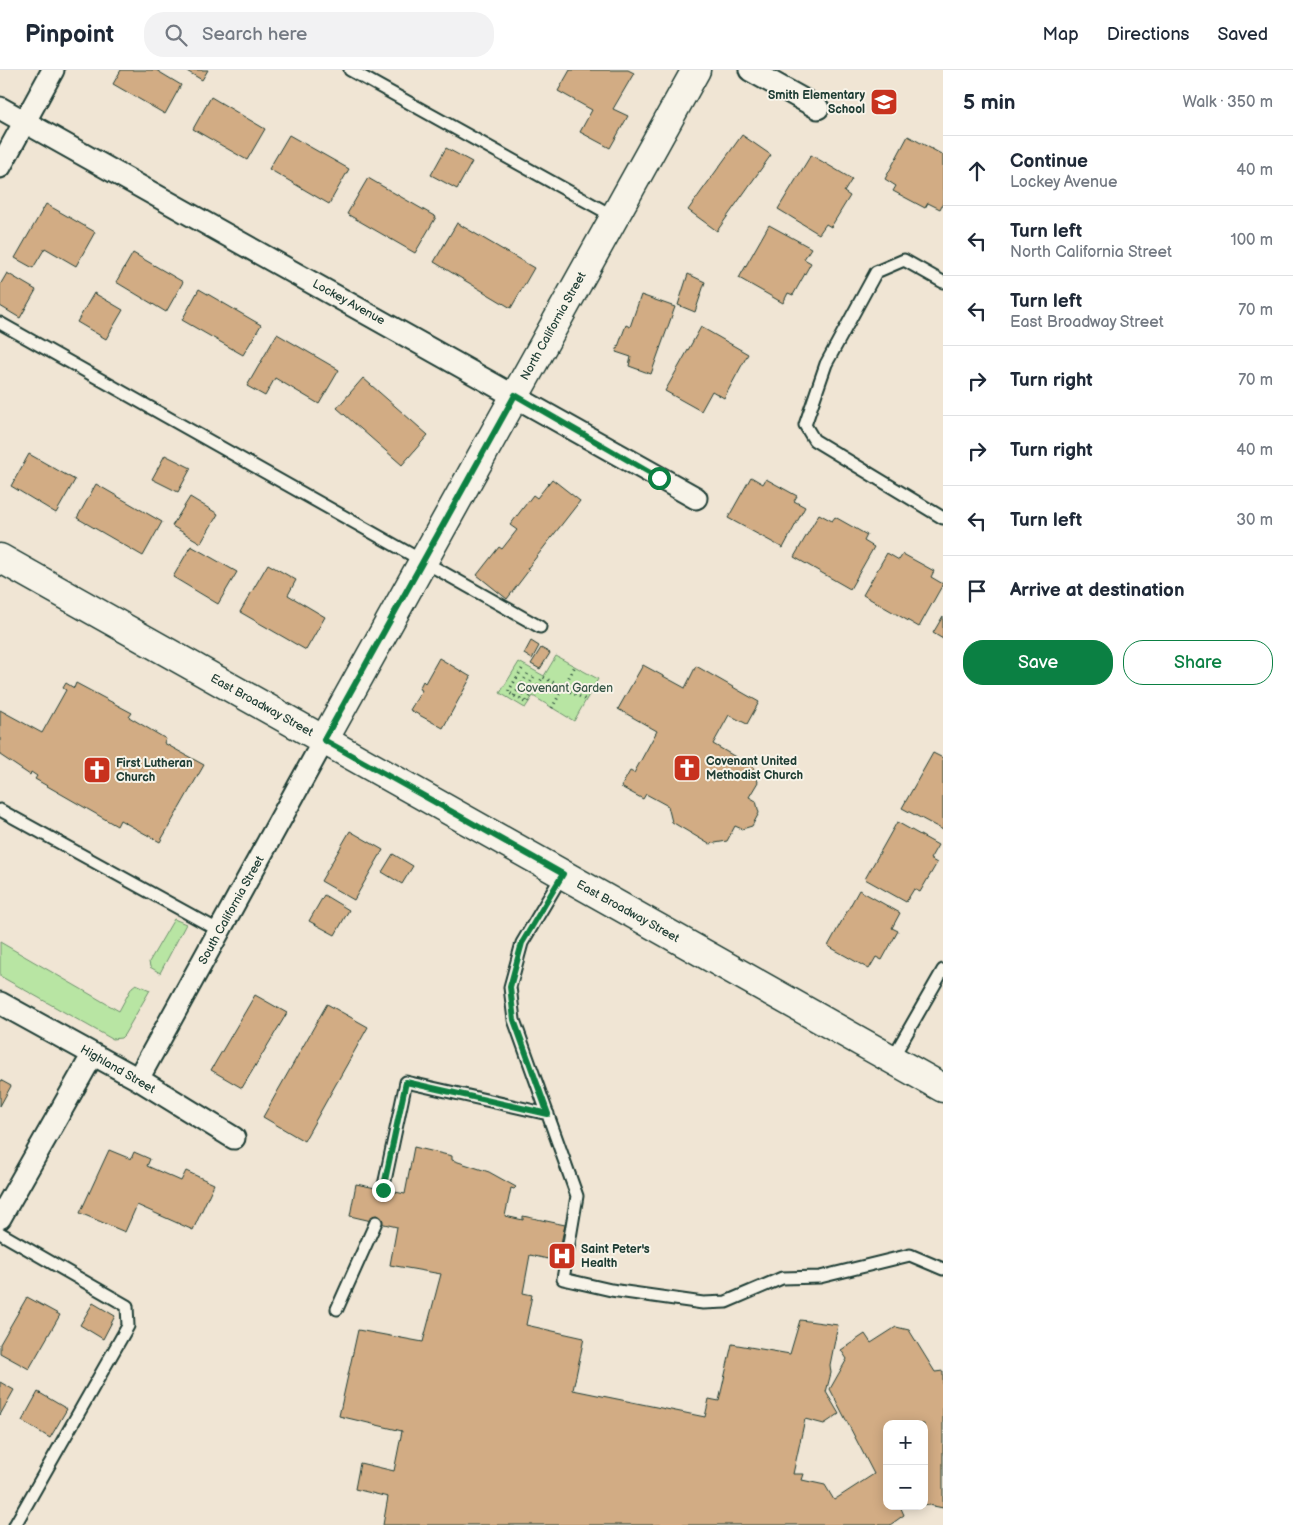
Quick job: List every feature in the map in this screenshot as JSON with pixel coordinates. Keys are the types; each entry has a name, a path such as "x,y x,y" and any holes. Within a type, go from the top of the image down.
{"street":[{"path":"0,166 53,70"},
{"name":"North California Street","path":"324,740 613,216 696,70"},
{"path":"750,70 818,108"},
{"name":"Lockey Avenue","path":"0,108 696,498"},
{"name":"East Broadway Street","path":"0,558 892,1059 939,1082"},
{"name":"South California Street","path":"138,1079 324,740"},
{"name":"Highland Street","path":"0,1003 138,1079 234,1138"},
{"path":"0,1218 93,1054"}],"lane":[{"path":"350,70 613,216"},
{"path":"943,282 904,260 876,272 826,364 805,425 814,440 943,518"},
{"path":"0,323 540,627"},
{"path":"0,810 220,931"},
{"path":"563,874 522,943 510,987 514,1020 577,1196 563,1279 611,1290 703,1303 726,1302 782,1278 820,1277 910,1255 943,1269"},
{"path":"892,1059 943,970"},
{"path":"383,1190 406,1082 548,1114"},
{"path":"337,1309 376,1222"},
{"path":"0,1233 127,1306 128,1326 15,1525"}],"path":[{"path":"552,708 575,666"},
{"path":"522,669 508,692 526,703 543,677 586,700"},
{"path":"514,696 528,672"},
{"path":"520,700 535,675"}],"green space":[{"name":"Covenant Garden","path":"556,656 598,679 574,721 533,696 525,708 500,693 519,662 544,676"},
{"path":"174,919 186,924 160,973 150,967 149,962"},
{"path":"0,942 119,1011 132,987 136,984 150,990 124,1035 121,1038 112,1039 0,976"}],"building":[{"path":"121,70 156,70 181,85 165,114 113,84"},
{"path":"185,70 208,70 202,80"},
{"path":"570,70 628,70 634,73 613,109 628,116 610,148 580,132 592,110 558,91"},
{"path":"211,97 265,129 247,160 193,129"},
{"path":"289,135 349,169 329,204 269,169"},
{"path":"742,135 771,155 717,231 688,210"},
{"path":"908,136 943,155 943,203 940,209 928,203 925,208 893,191 896,186 885,179"},
{"path":"446,148 472,162 457,189 431,175"},
{"path":"811,155 852,179 844,192 850,196 831,227 826,224 819,234 778,209"},
{"path":"368,178 436,217 415,253 347,214"},
{"path":"46,204 95,232 76,266 45,248 33,268 15,258"},
{"path":"457,223 534,268 511,308 434,262"},
{"path":"769,225 811,248 804,259 811,263 793,295 788,293 783,303 739,278"},
{"path":"133,253 183,282 166,312 116,282"},
{"path":"7,273 36,290 20,318 0,306 0,285"},
{"path":"688,274 705,282 695,312 678,305"},
{"path":"199,289 261,325 243,355 182,320"},
{"path":"94,293 123,310 106,339 77,322"},
{"path":"641,295 675,307 651,374 629,366 631,357 616,352 626,325 630,327"},
{"path":"701,327 748,354 724,398 712,391 701,411 665,391"},
{"path":"277,334 339,370 319,404 275,378 265,396 247,386"},
{"path":"363,378 428,435 402,465 337,408"},
{"path":"29,454 75,480 56,513 11,486"},
{"path":"165,455 191,468 178,492 152,479"},
{"path":"751,477 763,484 766,479 797,496 794,501 805,507 783,548 728,518"},
{"path":"552,479 580,501 527,569 529,570 507,599 477,575 499,547 502,549 517,530 510,525 533,495 537,498"},
{"path":"96,484 162,522 143,556 77,518"},
{"path":"190,497 218,514 201,543 172,526"},
{"path":"819,514 832,521 835,517 867,535 864,541 874,547 850,589 794,557"},
{"path":"191,546 237,572 218,604 173,577"},
{"path":"887,553 899,560 903,554 934,571 931,577 943,584 919,627 863,595"},
{"path":"268,564 296,580 288,595 325,617 306,650 240,612"},
{"path":"943,616 943,639 933,633"},
{"path":"531,641 539,646 532,659 524,654"},
{"path":"541,648 550,653 540,669 531,664"},
{"path":"439,658 471,677 443,728 410,710 422,690 419,689 423,681 425,683"},
{"path":"643,665 685,688 696,666 759,702 747,724 729,715 713,744 753,767 758,782 749,797 756,801 759,813 752,826 742,829 735,826 727,841 709,844 672,822 668,806 646,794 643,799 621,787 630,771 634,773 657,731 618,709"},
{"path":"66,683 74,688 76,683 132,713 129,717 166,739 164,743 204,765 160,842 120,820 117,826 35,779 37,776 31,772 30,775 0,755 0,710 42,733 66,690 63,688"},
{"path":"933,753 943,758 943,830 902,808"},
{"path":"897,822 938,845 930,859 937,863 920,892 914,889 906,902 865,879"},
{"path":"350,831 383,850 354,900 321,881"},
{"path":"393,854 413,866 402,884 382,872"},
{"path":"859,890 900,913 892,928 898,931 882,960 876,957 869,969 828,946"},
{"path":"324,895 349,910 335,935 309,921"},
{"path":"255,995 287,1013 242,1088 211,1070"},
{"path":"327,1004 368,1027 304,1141 263,1117"},
{"path":"0,1080 11,1086 0,1106"},
{"path":"414,1147 452,1156 452,1160 489,1172 516,1187 514,1189 511,1188 505,1216 523,1220 523,1216 565,1225 557,1261 530,1255 523,1293 532,1295 526,1325 584,1338 573,1390 705,1417 709,1399 719,1401 732,1344 790,1354 800,1320 838,1325 830,1365 831,1373 826,1392 839,1414 824,1424 805,1419 793,1474 804,1474 802,1480 825,1485 834,1500 874,1474 830,1389 847,1359 841,1350 865,1334 871,1343 896,1327 909,1330 935,1372 943,1371 943,1508 928,1505 928,1420 883,1420 883,1510 902,1510 904,1515 890,1525 383,1525 388,1497 355,1489 360,1463 394,1471 402,1431 339,1416 358,1330 423,1342 441,1274 390,1265 397,1227 350,1216 356,1184 405,1194"},
{"path":"109,1150 131,1159 134,1152 150,1159 147,1166 181,1181 186,1171 214,1184 193,1230 137,1205 125,1232 80,1213"},
{"path":"27,1297 60,1315 29,1369 0,1353 0,1344"},
{"path":"93,1303 115,1316 103,1339 80,1325"},
{"path":"0,1382 14,1390 0,1415"},
{"path":"38,1392 67,1409 50,1438 22,1421"}],"place":[{"name":"Smith Elementary School","path":"884,102"},
{"name":"Covenant United Methodist Church","path":"687,768"},
{"name":"First Lutheran Church","path":"97,770"},
{"name":"Saint Peter's Health","path":"562,1256"}],"route":[{"path":"383,1190 406,1082 548,1114 514,1020 510,987 522,943 563,874 324,740 515,395 659,478"}]}
